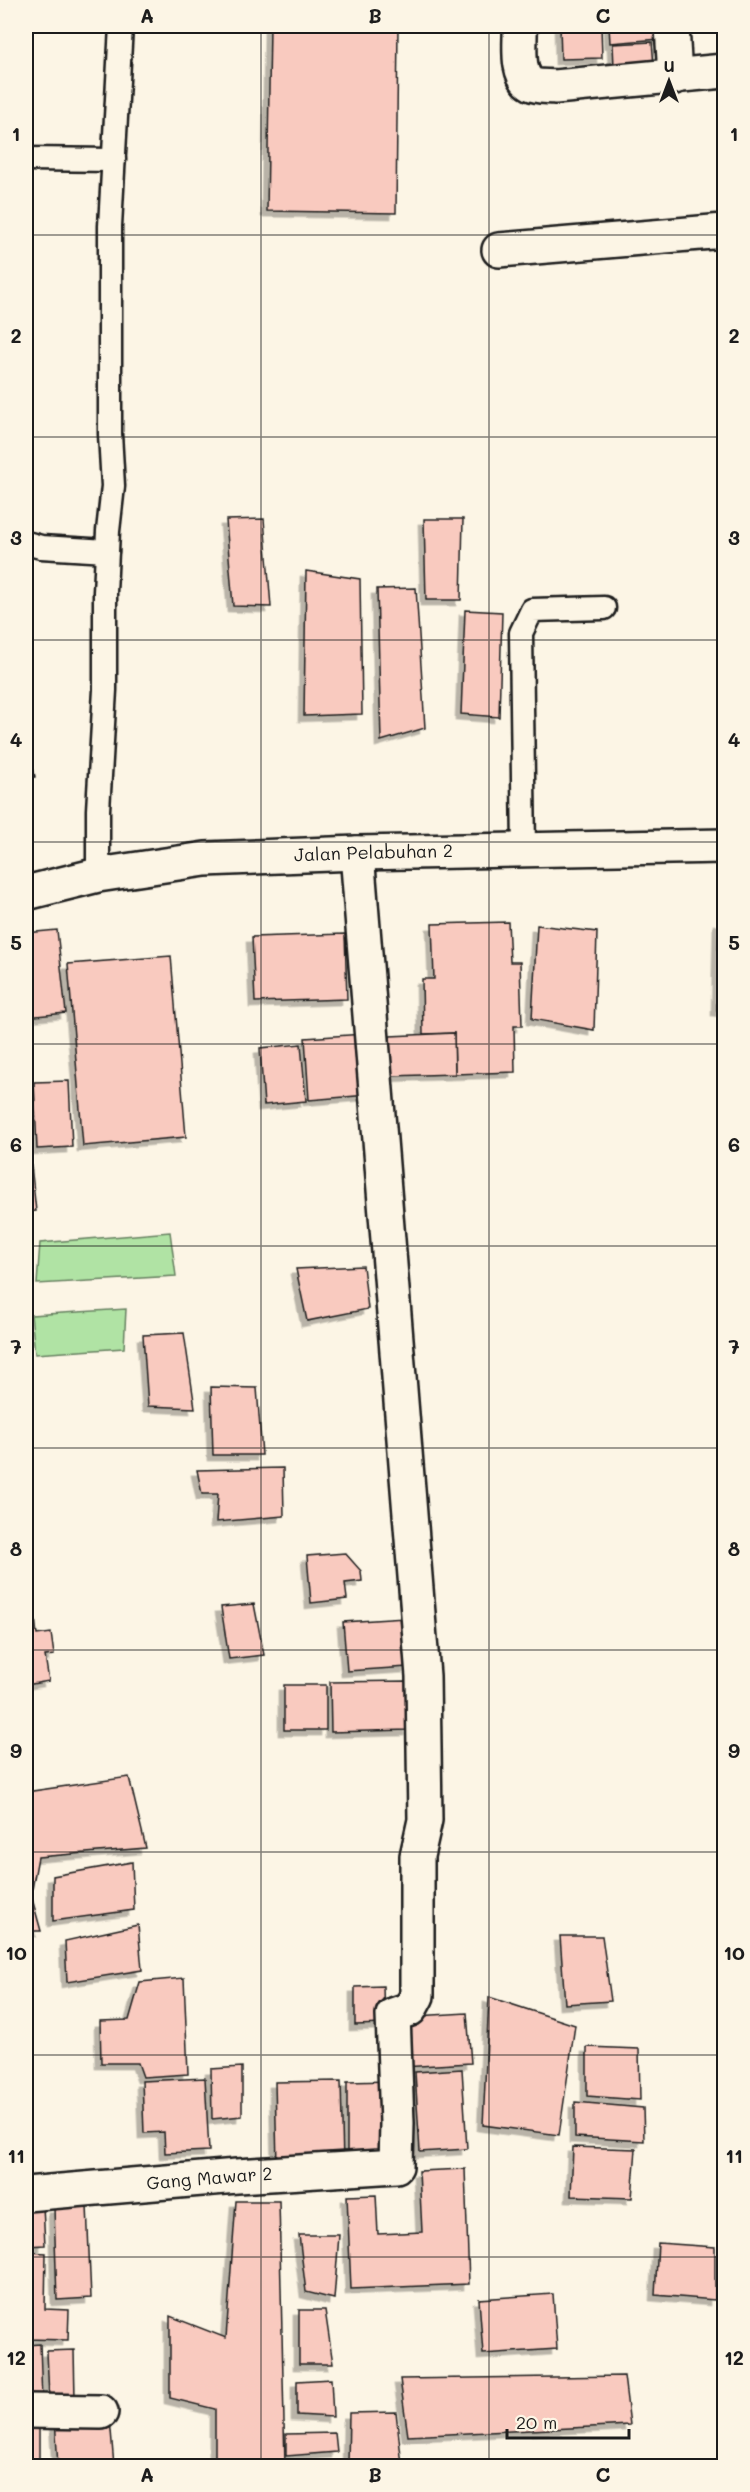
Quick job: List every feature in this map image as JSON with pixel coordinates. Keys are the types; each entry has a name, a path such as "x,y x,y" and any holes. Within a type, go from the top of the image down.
{"street":[{"path":"520,26 522,70 525,78 532,85 555,87 724,71"},
{"path":"672,26 675,77"},
{"path":"499,250 724,231"},
{"name":"Jalan Pelabuhan 2","path":"26,893 98,875 205,859 357,853 724,846"},
{"name":"Gang Mawar 2","path":"26,2194 237,2176 396,2166 397,2122 393,2014 410,2008 417,1996 417,1856 425,1820 423,1676 357,853"},
{"path":"26,2411 101,2412"}],"lane":[{"path":"98,875 98,810 105,690 107,551 113,486 110,434 110,226 121,26"},
{"path":"26,159 114,160"},
{"path":"26,543 40,547 107,551"},
{"path":"524,850 521,633 532,610 604,608"}],"green space":[{"path":"170,1232 176,1276 37,1284 40,1243"},
{"path":"126,1309 124,1348 35,1354 31,1315"}],"building":[{"path":"270,26 398,26 396,213 267,211"},
{"path":"560,26 601,26 602,58 561,59"},
{"path":"609,26 659,26 660,39 610,43"},
{"path":"652,42 654,65 614,67 613,44"},
{"path":"264,519 271,607 233,606 226,520"},
{"path":"424,519 463,519 461,600 426,600"},
{"path":"306,571 360,579 362,714 304,716"},
{"path":"416,588 425,728 381,741 377,589"},
{"path":"465,610 502,612 499,717 461,714"},
{"path":"26,732 35,777 26,779"},
{"path":"719,920 724,921 724,1011 717,1010"},
{"path":"508,922 510,962 520,962 522,1026 514,1026 515,1072 455,1074 454,1033 423,1034 422,979 434,979 432,924"},
{"path":"537,925 597,932 594,1030 532,1019"},
{"path":"57,930 66,1013 26,1017 26,933"},
{"path":"345,934 347,999 255,1002 252,937"},
{"path":"171,956 186,1137 83,1146 68,964"},
{"path":"454,1033 455,1074 391,1076 390,1036"},
{"path":"364,1034 368,1095 309,1100 305,1038"},
{"path":"301,1044 306,1101 264,1105 260,1048"},
{"path":"69,1081 72,1147 37,1149 34,1082"},
{"path":"31,1165 36,1211 26,1212 26,1166"},
{"path":"363,1266 368,1309 307,1321 296,1269"},
{"path":"184,1333 195,1408 148,1406 143,1335"},
{"path":"211,1387 257,1388 262,1455 213,1455"},
{"path":"283,1468 284,1516 216,1522 218,1494 202,1494 197,1470"},
{"path":"345,1553 361,1571 362,1581 345,1583 347,1599 311,1603 307,1556"},
{"path":"254,1604 264,1655 229,1659 221,1607"},
{"path":"35,1617 37,1635 51,1633 54,1655 45,1656 49,1681 26,1685 26,1618"},
{"path":"405,1618 408,1667 347,1671 343,1622"},
{"path":"408,1681 409,1730 331,1732 330,1682"},
{"path":"284,1685 326,1685 326,1730 284,1730"},
{"path":"129,1777 146,1848 38,1857 31,1895 26,1895 26,1792"},
{"path":"132,1862 134,1910 53,1921 53,1876"},
{"path":"31,1895 41,1931 26,1931 26,1896"},
{"path":"138,1925 142,1970 67,1982 65,1941"},
{"path":"560,1936 602,1936 611,2001 565,2004"},
{"path":"184,1978 188,2074 143,2077 138,2063 101,2063 100,2021 129,2020 140,1982"},
{"path":"383,1986 384,2024 355,2025 355,1987"},
{"path":"489,1997 575,2025 559,2135 483,2125"},
{"path":"467,2013 471,2063 402,2067 399,2017"},
{"path":"587,2047 639,2049 640,2100 587,2096"},
{"path":"242,2067 242,2116 212,2119 211,2069"},
{"path":"462,2069 467,2149 420,2152 415,2072"},
{"path":"205,2078 209,2151 165,2153 164,2132 144,2133 142,2081"},
{"path":"341,2081 343,2163 277,2165 275,2082"},
{"path":"392,2081 392,2159 347,2159 347,2082"},
{"path":"575,2102 643,2108 644,2141 575,2137"},
{"path":"573,2147 636,2149 632,2198 571,2196"},
{"path":"465,2169 469,2284 351,2289 347,2196 376,2195 378,2234 422,2232 419,2171"},
{"path":"236,2201 279,2201 285,2466 215,2466 215,2409 170,2398 170,2316 226,2338"},
{"path":"43,2206 45,2245 26,2246 26,2207"},
{"path":"87,2206 91,2298 57,2300 54,2208"},
{"path":"299,2235 339,2235 334,2299 306,2292"},
{"path":"658,2243 715,2247 715,2300 655,2295"},
{"path":"26,2252 46,2253 45,2309 69,2310 68,2340 26,2339"},
{"path":"553,2294 557,2349 483,2354 479,2299"},
{"path":"299,2310 325,2310 333,2364 299,2364"},
{"path":"40,2344 42,2400 26,2401 26,2345"},
{"path":"74,2350 75,2399 49,2399 47,2351"},
{"path":"624,2376 630,2425 408,2436 400,2379"},
{"path":"331,2379 333,2417 297,2415 297,2381"},
{"path":"396,2412 402,2465 348,2464 349,2413"},
{"path":"26,2418 39,2418 39,2466 26,2466"},
{"path":"55,2419 110,2419 114,2466 58,2466"},
{"path":"335,2433 337,2452 286,2456 286,2434"},
{"path":"340,2462 340,2466 287,2466 287,2465"}]}
